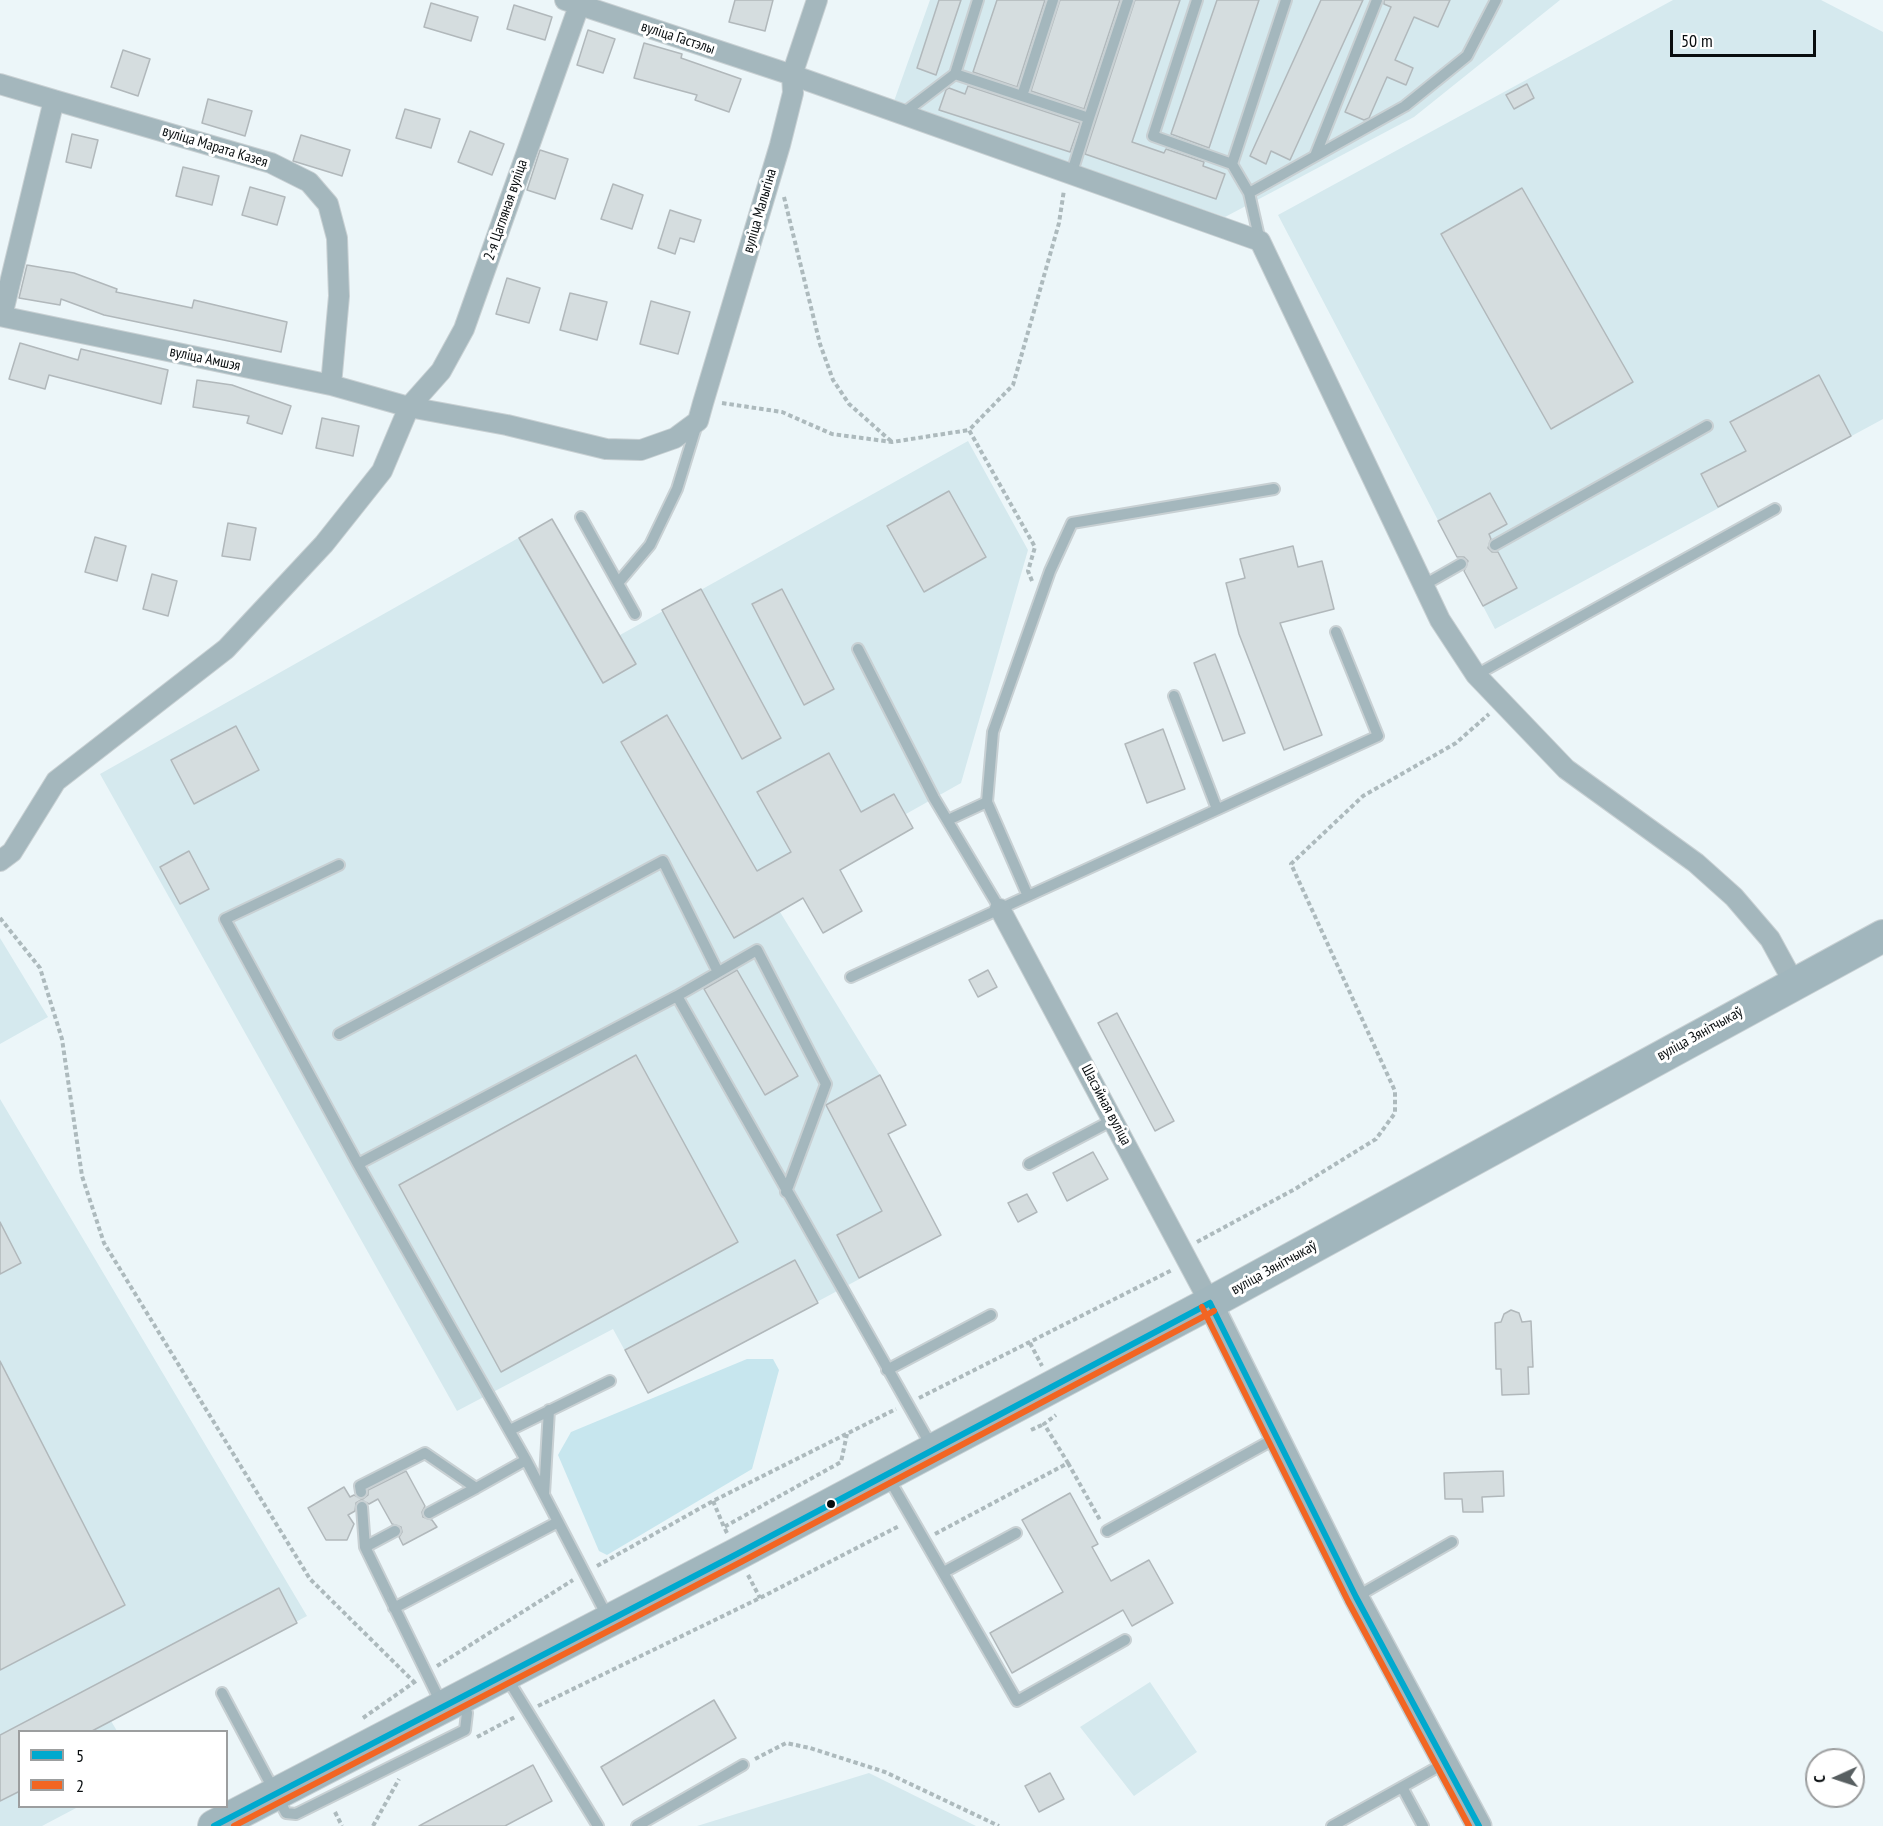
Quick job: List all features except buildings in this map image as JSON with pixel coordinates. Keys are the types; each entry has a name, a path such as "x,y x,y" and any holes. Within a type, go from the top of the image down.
{"main road":[{"name":"вуліца Зянітчыкаў","path":"214,1826 452,1703 1209,1303 1883,936"}],"street":[{"name":"вуліца Малыгіна","path":"700,412 780,145 793,93 792,75 817,0"},
{"name":"вуліца Гастэлы","path":"575,2 792,75 1068,178 1260,241"},
{"name":"2-я Цагляная вуліца","path":"0,861 12,852 56,781 226,648 324,544 382,471 409,407 441,370 464,329 575,2"},
{"name":"вуліца Марата Казея","path":"0,84 271,163 309,182 328,204 337,238 339,296 331,385"},
{"path":"1,316 54,100"},
{"path":"1260,241 1440,620 1476,675 1566,769 1696,863 1734,897 1770,939 1794,983"},
{"name":"вуліца Амшэя","path":"1,316 331,385 409,407 507,425 606,449 641,450 675,438 700,412"},
{"name":"Шасэйная вуліца","path":"1000,909 1209,1303"},
{"path":"1209,1303 1356,1597 1479,1826"}],"lane":[{"path":"901,115 955,74 978,0"},
{"path":"1022,96 1053,0"},
{"path":"1068,178 1128,0"},
{"path":"1197,0 1153,136 1232,164 1249,193 1260,241"},
{"path":"1232,164 1286,0"},
{"path":"1315,156 1377,0"},
{"path":"1249,193 1405,106 1467,56 1496,0"},
{"path":"955,74 1089,118"},
{"path":"618,583 650,545 676,489 700,412"},
{"path":"1495,545 1707,426"},
{"path":"1028,896 987,802 993,732 1042,593 1072,523 1274,489"},
{"path":"1476,675 1775,509"},
{"path":"581,517 635,614"},
{"path":"1424,585 1461,564"},
{"path":"851,977 1378,736 1336,632"},
{"path":"858,649 948,820 1000,909"},
{"path":"1174,696 1217,809"},
{"path":"948,820 987,802"},
{"path":"339,1034 663,861 718,972"},
{"path":"339,865 225,920 358,1164 510,1430 609,1620"},
{"path":"358,1164 676,996 757,950 825,1084 786,1192"},
{"path":"676,996 933,1450"},
{"path":"1029,1164 1113,1120"},
{"path":"887,1370 991,1315"},
{"path":"510,1430 610,1381"},
{"path":"544,1495 549,1410"},
{"path":"1107,1532 1276,1438"},
{"path":"361,1492 360,1486 425,1453 476,1488"},
{"path":"429,1513 526,1460"},
{"path":"887,1474 1017,1701 1125,1640"},
{"path":"362,1508 365,1547 426,1673 452,1703"},
{"path":"394,1608 558,1522"},
{"path":"365,1547 395,1531"},
{"path":"944,1572 1016,1533"},
{"path":"1356,1597 1452,1542"},
{"path":"505,1675 598,1826"},
{"path":"222,1693 276,1794"},
{"path":"1332,1826 1445,1763"},
{"path":"637,1826 743,1765"},
{"path":"1402,1787 1423,1826"}],"path":[{"path":"700,412 732,403 783,412 832,434 892,442 969,430 1013,386 1059,223 1068,178"},
{"path":"783,190 820,344 833,380 849,404 892,442"},
{"path":"969,430 1035,547 1028,572 1031,580 1042,593"},
{"path":"358,1722 426,1673 585,1573 713,1502 1030,1343 1185,1256 1376,1139 1395,1113 1395,1091 1291,864 1363,796 1456,743 1489,714 1482,706"},
{"path":"0,918 40,968 62,1039 82,1176 104,1243 310,1579 414,1682"},
{"path":"1030,1343 1064,1410 1031,1430"},
{"path":"1044,1424 1107,1532"},
{"path":"925,1539 1068,1463"},
{"path":"713,1502 724,1527"},
{"path":"760,1599 913,1519"},
{"path":"743,1765 786,1743 810,1748 885,1772 999,1826"},
{"path":"373,1826 400,1778"},
{"path":"335,1812 342,1826"}],"shaded area":[{"path":"930,0 1560,0 1414,117 1225,217 893,104"},
{"path":"1673,0 1821,0 1883,32 1883,419 1495,629 1278,215"},
{"path":"968,441 1028,550 961,783 906,814 894,794 781,858 803,898 780,912 880,1075 906,1125 888,1135 941,1235 648,1393 613,1329 457,1411 100,774 552,519 620,635"},
{"path":"0,938 48,1017 0,1044"},
{"path":"0,1099 307,1616 111,1721 116,1730 18,1730 18,1808 76,1808 42,1826 0,1826"},
{"path":"747,1359 773,1359 779,1370 752,1469 607,1555 599,1551 558,1455 571,1432"},
{"path":"1150,1682 1197,1752 1134,1796 1080,1727"},
{"path":"869,1773 976,1826 697,1826"}],"transit line":[{"name":"5","path":"1210,1303 1356,1597 1479,1826"},
{"name":"5","path":"214,1826 737,1554 1210,1303"},
{"name":"2","path":"1202,1307 1348,1601 1469,1826"},
{"name":"2","path":"234,1826 741,1562 1214,1311"}]}
